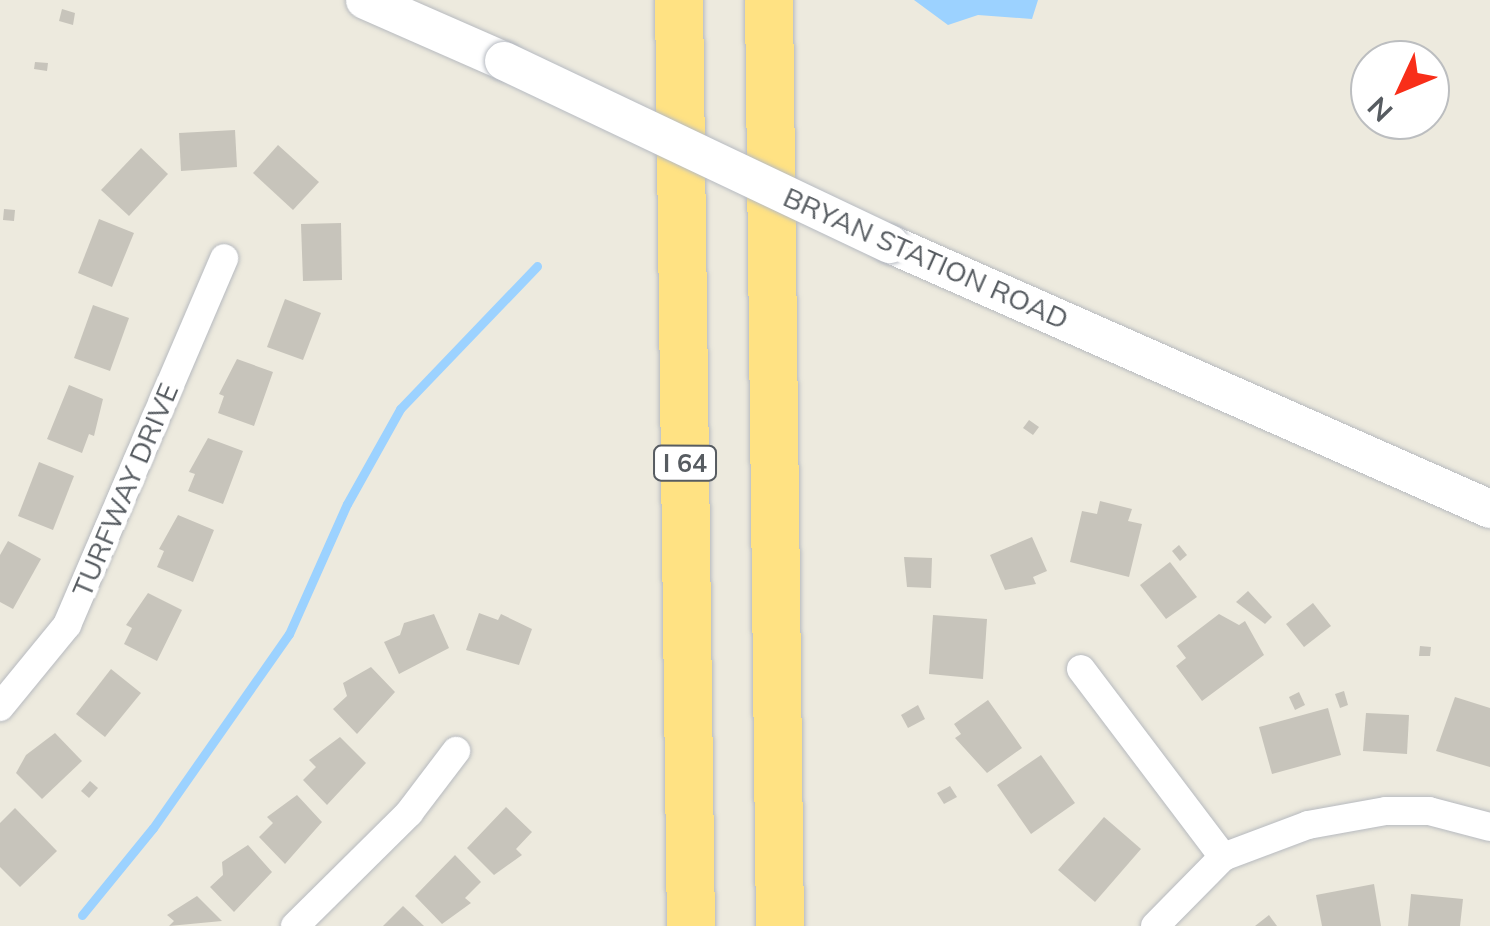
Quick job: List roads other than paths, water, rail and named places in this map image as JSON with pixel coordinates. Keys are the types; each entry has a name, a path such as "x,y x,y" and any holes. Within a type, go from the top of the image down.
{"highway":[{"name":"I 64","path":"678,0 691,926"},
{"path":"770,0 780,926"}],"main road":[{"name":"BRYAN STATION ROAD","path":"364,0 504,61 890,244 1490,509"}],"street":[{"name":"TURFWAY DRIVE","path":"0,707 67,625 224,258"},
{"path":"1081,668 1222,857"},
{"path":"294,926 408,813 456,751"},
{"path":"1155,926 1222,857 1358,814 1429,812 1490,827"}],"water":[{"path":"914,0 1038,0 1032,19 978,15 948,25"}],"waterway":[{"path":"82,915 153,828 289,634 347,504 400,409 537,266"}]}
